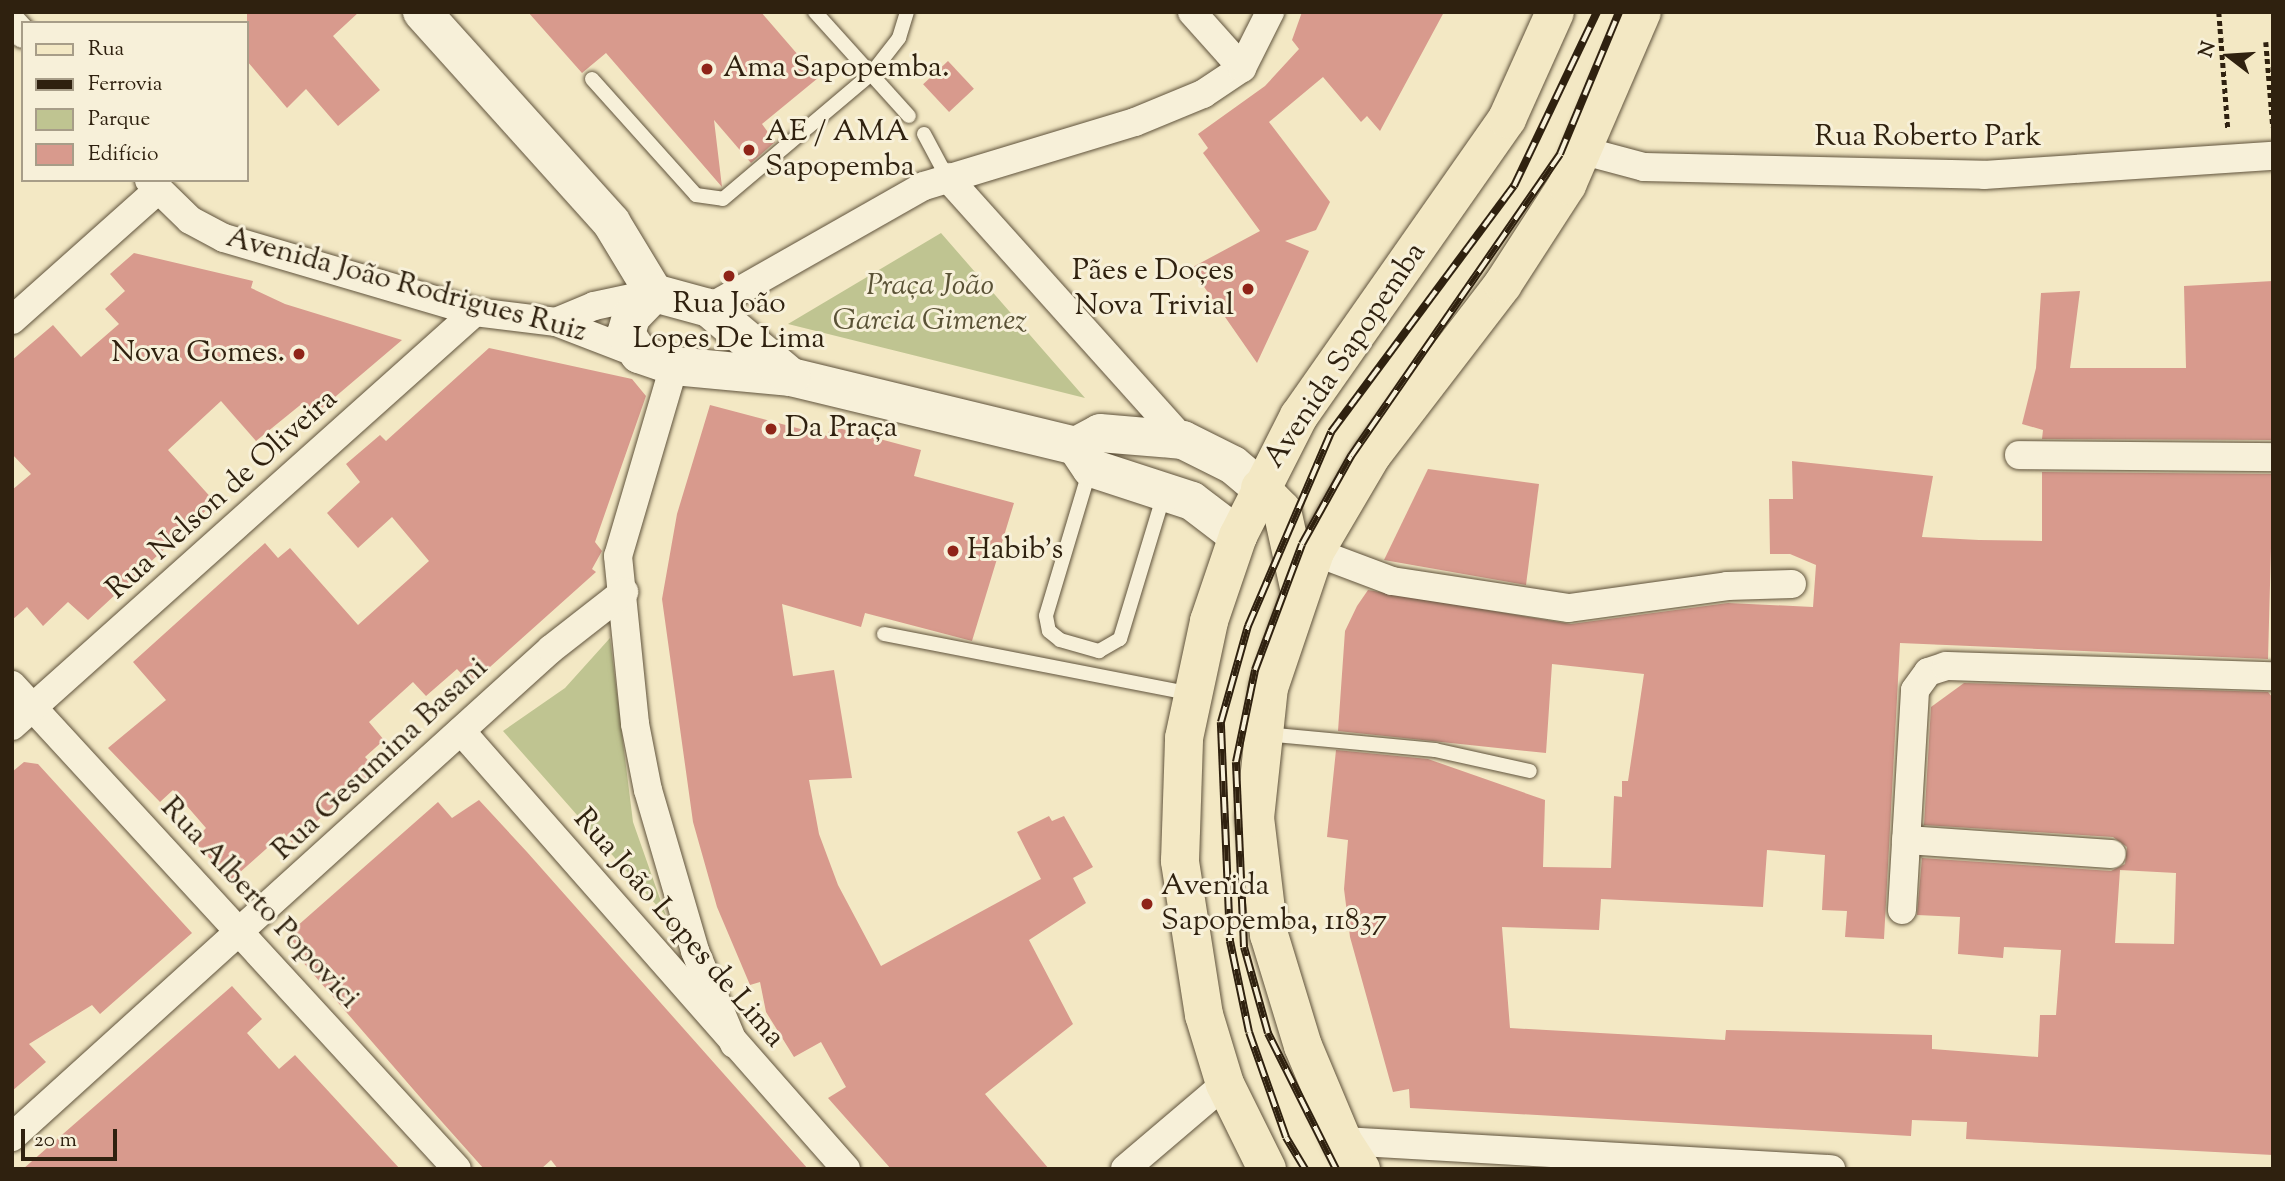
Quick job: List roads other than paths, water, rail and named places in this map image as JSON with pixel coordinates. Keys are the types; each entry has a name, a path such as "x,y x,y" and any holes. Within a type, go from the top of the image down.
{"main road":[{"name":"Avenida Sapopemba","path":"1267,1169 1225,1084 1204,1015 1180,861 1184,738 1209,621 1238,536 1260,488 1299,416 1507,119 1555,12"},
{"path":"1352,1155 1303,1046 1269,935 1255,818 1260,734 1300,592 1315,552 1372,456 1503,284 1584,152 1642,12"},
{"path":"1260,488 1282,510 1300,592"}],"street":[{"path":"422,12 611,222 654,293"},
{"path":"1192,12 1242,68"},
{"path":"709,307 947,177 1135,122 1203,94 1242,68 1270,12"},
{"name":"Rua Roberto Park","path":"1584,152 1644,167 1984,175 2273,156"},
{"path":"947,177 1183,440 1233,465 1260,488"},
{"path":"12,320 153,185"},
{"name":"Avenida João Rodrigues Ruiz","path":"153,185 190,220 224,238 475,312 556,322 656,360 791,377 1083,457 1165,493 1192,501 1238,536"},
{"path":"654,293 631,317 626,334 656,360 618,556 624,592 635,724 648,790 695,951 734,1044"},
{"path":"556,322 594,306 654,293 709,307 791,377"},
{"name":"Rua Nelson de Oliveira","path":"23,717 475,312"},
{"path":"1083,457 1100,433 1183,440"},
{"path":"2019,455 2273,457"},
{"path":"1315,552 1392,581 1569,608 1727,586 1792,584"},
{"name":"Rua Gesumina Basani","path":"12,1137 242,933 551,649 624,592"},
{"path":"1902,910 1915,690 1928,673 1946,666 2273,676"},
{"name":"Rua Alberto Popovici","path":"12,684 23,717 242,933 452,1167"},
{"name":"Rua João Lopes de Lima","path":"461,731 846,1169"},
{"path":"1906,840 2112,853"},
{"path":"1125,1169 1225,1084"},
{"path":"1352,1155 1831,1169"}],"lane":[{"path":"815,12 909,116"},
{"path":"592,79 696,195 712,200 723,199 749,180 871,74 899,38 906,12"},
{"path":"924,134 947,177"},
{"path":"1083,457 1046,616 1049,631 1060,639 1099,651 1120,639 1165,493"},
{"path":"884,634 1194,694"},
{"path":"1260,734 1435,750 1530,771"}],"railway":[{"path":"1305,1169 1286,1137 1249,1032 1230,941 1221,722 1248,626 1331,432 1514,186 1597,12"},
{"path":"1336,1169 1268,1033 1244,947 1236,762 1255,670 1302,544 1351,456 1560,154 1619,12"}],"place":[{"name":"Ama Sapopemba.","path":"707,69"},
{"name":"AE / AMA Sapopemba","path":"749,150"},
{"name":"Rua João Lopes De Lima","path":"729,276"},
{"name":"Pães e Doçes Nova Trivial","path":"1248,289"},
{"name":"Nova Gomes.","path":"299,354"},
{"name":"Da Praça","path":"771,429"},
{"name":"Habib's","path":"953,551"},
{"name":"Avenida Sapopemba, 11837","path":"1147,904"}],"park label":[{"name":"Praça João Garcia Gimenez","path":"930,304"}]}
